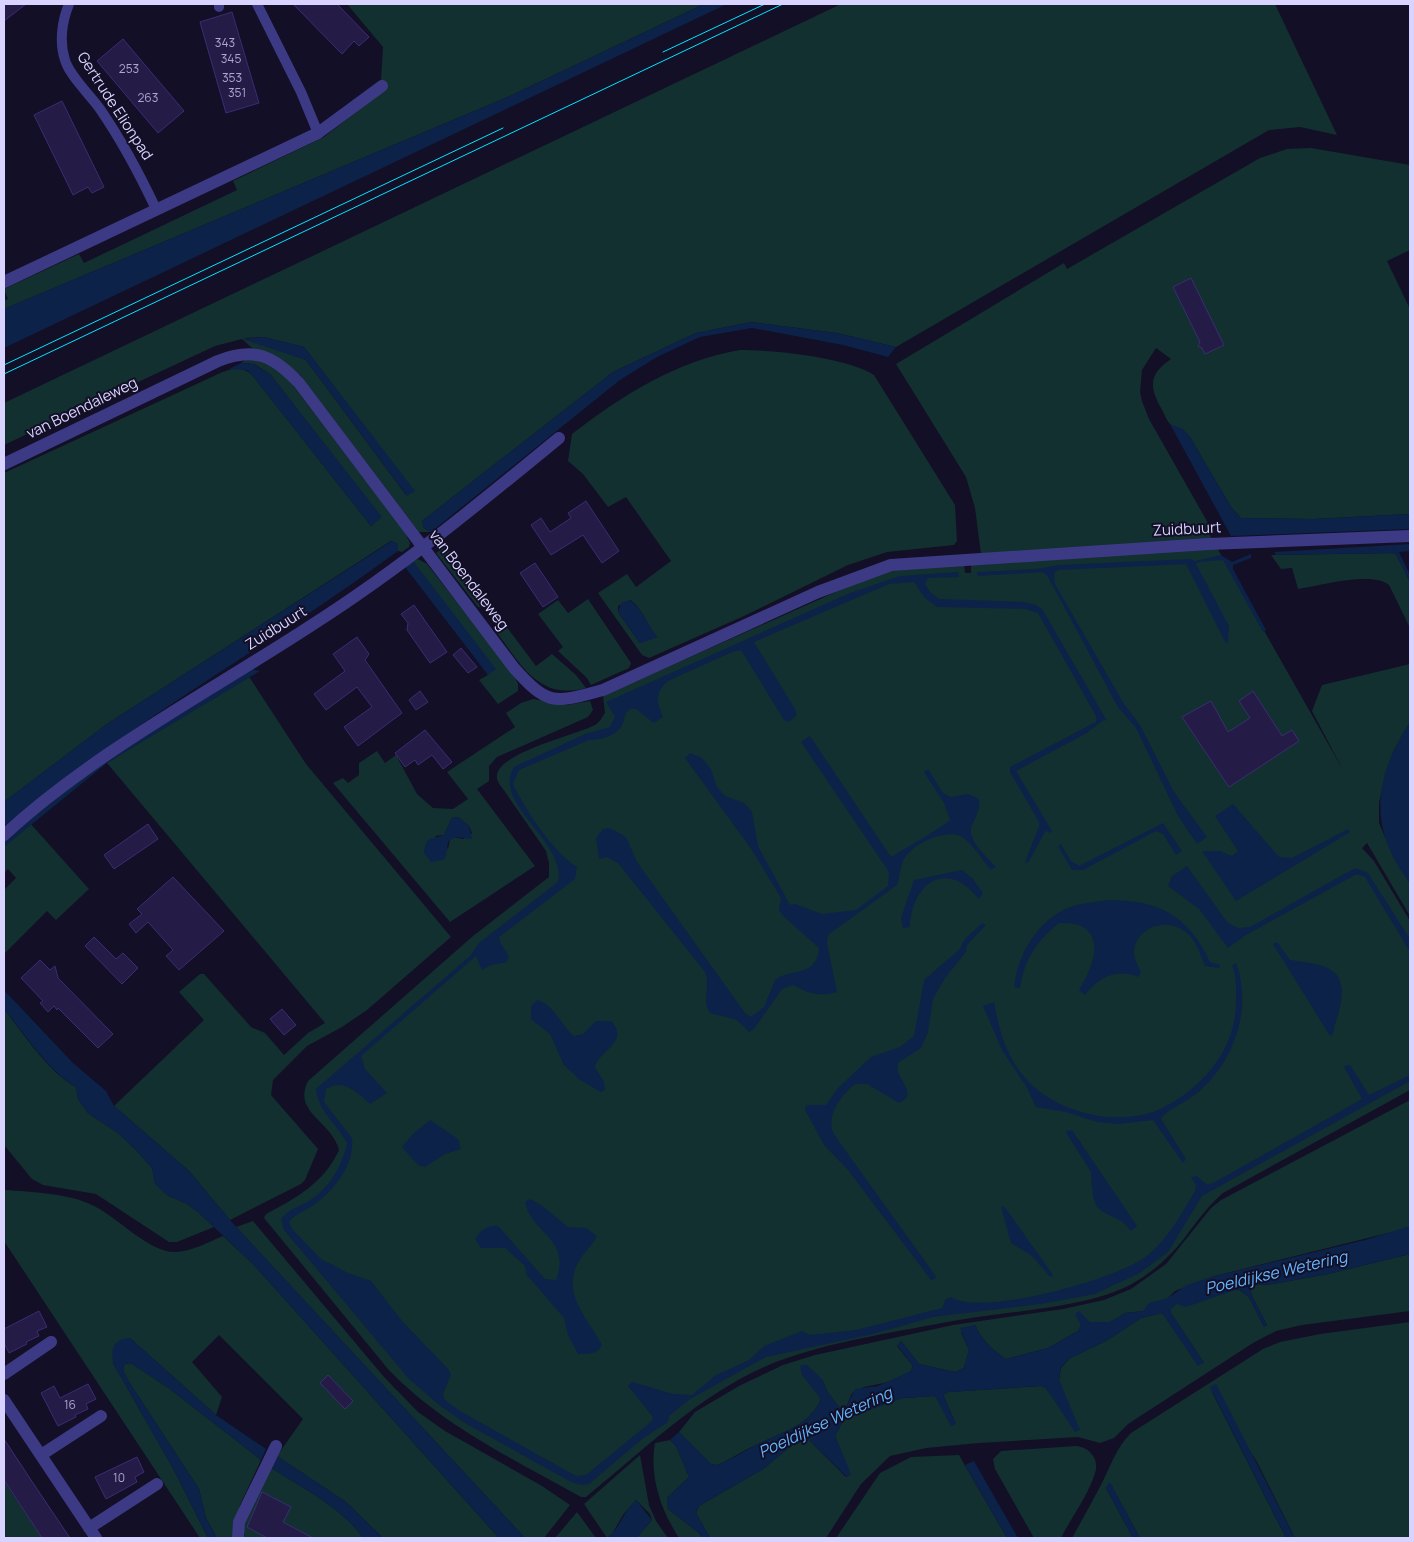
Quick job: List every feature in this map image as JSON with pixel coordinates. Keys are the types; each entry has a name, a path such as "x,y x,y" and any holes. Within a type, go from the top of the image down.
{"street":[{"name":"Gertrude Elionpad","path":"69,4 64,16 62,47 65,62 101,110 140,174 156,209"},
{"path":"257,4 301,92 318,132"},
{"path":"4,282 318,132 382,86"},
{"name":"van Boendaleweg","path":"4,464 236,354 251,353 276,363 299,383 514,668 535,691 552,699 566,700 603,690 818,592 891,566 966,559"},
{"name":"Zuidbuurt","path":"4,835 26,815 90,766 317,622 424,547 559,438"},
{"name":"Zuidbuurt","path":"966,559 1208,544 1410,536"},
{"path":"4,1374 51,1342"},
{"path":"4,1400 92,1533 157,1484"},
{"path":"41,1455 101,1416"},
{"path":"238,1538 239,1522 276,1446"}],"green space":[{"path":"347,4 704,4 510,96 4,309 4,301 8,299 4,289 79,254 84,263 237,190 233,181 324,137 386,89 381,80 383,47"},
{"path":"841,4 1275,4 1337,135 1300,127 1269,130 896,347 837,333 751,322 696,333 613,372 422,521 424,528 431,532 419,532 300,375 253,349 242,339 215,346 4,445 4,403","holes":["264,337 304,347 414,491 406,495 306,360 245,338"]},
{"path":"1311,148 1410,165 1410,250 1387,261 1410,309 1410,514 1314,519 1241,518 1231,507 1190,437 1170,424 1157,400 1153,387 1155,375 1171,359 1156,348 1142,370 1140,392 1149,419 1212,530 1207,530 1343,770 1312,711 1322,685 1410,664 1410,722 1394,750 1385,775 1379,803 1379,823 1390,848 1410,883 1410,916 1367,843 1362,848 1374,861 1410,921 1410,1090 1223,1193 1167,1257 1146,1275 1130,1285 1111,1293 1067,1304 973,1318 850,1341 809,1351 761,1368 707,1399 657,1437 586,1497 581,1497 530,1469 455,1425 409,1389 388,1369 264,1218 266,1214 288,1202 317,1181 333,1162 339,1150 329,1131 315,1117 305,1101 304,1092 308,1081 473,936 549,877 549,863 546,851 498,781 497,775 501,767 524,752 595,725 605,713 603,696 847,587 886,572 913,567 964,565 965,573 971,573 971,563 982,562 975,508 966,477 896,364 1064,263 1067,269 1260,158 1287,149"},
{"path":"740,350 790,353 828,359 874,375 955,505 957,541 954,545 887,552 848,565 744,616 649,658 642,655 598,593 627,574 636,587 671,561 626,497 608,507 583,474 568,461 572,434 630,393 673,371 717,355","holes":["630,600 641,612 657,637 640,643 618,612 618,606"]},
{"path":"249,358 273,366 289,380 405,533 410,543 409,547 402,552 398,551 398,544 391,541 107,724 4,802 4,473 219,374 238,369 252,375 371,526 381,517 270,374 254,364 241,363"},
{"path":"446,546 490,606 488,609 478,607 436,553"},
{"path":"1396,554 1410,582 1410,628 1389,585 1381,581 1358,579 1298,589 1292,568 1281,569 1271,555"},
{"path":"418,559 427,564 514,676 518,684 518,691 498,704 479,680 488,675 413,561"},
{"path":"588,599 631,663 629,668 591,685 587,678 558,651 563,647 538,614 558,600 568,613"},
{"path":"497,620 503,622 536,666 552,654 576,675 586,688 569,691 555,689 542,684 531,676 494,629"},
{"path":"246,672 306,764 451,937 367,1010 342,1027 307,1046 273,1080 271,1095 318,1149 305,1180 301,1184 230,1220 189,1171 114,1106 204,1020 179,992 200,974 204,974 251,1027 265,1033 284,1055 308,1033 325,1023 107,763"},
{"path":"533,699 567,705 590,701 593,710 588,717 497,757 489,766 489,781 477,789 535,866 450,922 333,783 343,778 348,783 359,775 359,763 377,751 385,763 396,755 417,794 433,808 453,809 468,799 447,772 515,727 506,713 521,703","holes":["458,817 469,826 472,833 463,839 454,837 450,839 448,849 435,836 444,835 452,818"]},
{"path":"29,822 89,889 56,920 47,911 4,954 4,890 16,878 8,869 4,873 4,844"},
{"path":"4,1009 46,1062 66,1081 76,1087 78,1099 88,1113 118,1133 152,1168 155,1183 167,1195 187,1204 198,1212 214,1227 177,1242 169,1242 96,1194 43,1185 32,1179 4,1145"},
{"path":"1410,1100 1410,1226 1404,1229 1211,1277 1175,1291 1168,1298 1143,1311 1125,1313 1110,1322 1081,1325 1078,1331 1048,1348 1006,1359 988,1344 975,1325 961,1332 969,1350 964,1368 955,1372 919,1364 901,1341 897,1346 913,1366 911,1371 889,1382 864,1387 852,1393 847,1405 840,1409 827,1391 822,1379 816,1391 821,1399 810,1416 793,1428 751,1447 718,1465 711,1464 679,1432 695,1412 739,1386 783,1365 815,1355 953,1325 1063,1309 1104,1300 1131,1289 1166,1264 1211,1208 1221,1200"},
{"path":"4,1190 74,1198 104,1211 145,1241 166,1251 188,1250 223,1236 253,1264 499,1538 383,1538 346,1502 277,1456 303,1419 219,1335 192,1362 222,1397 216,1415 130,1338 113,1363 174,1470 208,1538 200,1538 4,1241"},
{"path":"253,1221 384,1377 418,1412 445,1431 542,1486 570,1505 544,1538 525,1538 236,1227"},
{"path":"1410,1254 1410,1311 1302,1325 1276,1331 1253,1343 1128,1424 1114,1438 1100,1443 1078,1437 979,1443 926,1448 890,1456 861,1484 826,1538 710,1538 696,1513 699,1506 763,1469 796,1442 808,1439 846,1477 850,1474 835,1436 846,1415 851,1412 903,1398 935,1396 956,1424 943,1395 948,1392 1041,1386 1045,1387 1058,1405 1066,1399 1059,1380 1061,1368 1070,1358 1106,1341 1141,1318 1162,1313 1204,1363 1171,1313 1170,1310 1176,1304 1238,1289 1249,1297 1264,1327 1267,1325 1252,1296 1250,1287 1257,1284 1267,1285 1328,1274"},
{"path":"1410,1322 1410,1538 1295,1538 1257,1462 1210,1388 1286,1538 1140,1538 1110,1483 1106,1488 1133,1538 1072,1538 1118,1451 1131,1433 1263,1349 1280,1342 1320,1334"},
{"path":"131,1363 170,1389 261,1460 240,1505 233,1536 230,1538 217,1538 206,1518 199,1489 123,1370 125,1364"},
{"path":"670,1440 676,1446 689,1477 667,1498 668,1509 703,1538 679,1538 662,1505 655,1481 655,1443"},
{"path":"1076,1446 1089,1451 1095,1459 1095,1473 1089,1489 1061,1538 1034,1538 995,1469 993,1459 1001,1451"},
{"path":"640,1455 649,1505 656,1521 668,1538 636,1538 652,1520 650,1514 636,1500 623,1515 612,1534 607,1538 584,1504"},
{"path":"959,1455 1007,1538 836,1538 880,1473 911,1457"},
{"path":"270,1467 332,1507 363,1538 244,1538 245,1535 240,1526"},
{"path":"4,1481 42,1538 4,1538"},
{"path":"577,1512 596,1538 555,1538"}],"water":[{"path":"704,4 727,4 4,348 4,309 510,96"},
{"path":"751,322 837,333 896,347 888,357 843,345 752,328 700,337 657,357 620,380 431,532 424,528 422,521 613,372 696,333"},
{"path":"264,337 304,347 415,491 407,496 306,360 242,339"},
{"path":"241,363 253,364 270,374 382,517 371,526 252,375 247,370 229,369"},
{"path":"1170,424 1183,429 1190,437 1231,507 1241,518 1314,519 1410,514 1410,529 1231,536"},
{"path":"392,541 398,544 398,551 299,620 100,753 4,826 4,802 107,724"},
{"path":"1410,544 1410,551 1399,552 1410,575 1410,582 1396,554 1276,555 1274,552"},
{"path":"1251,554 1251,558 1233,565 1233,569 1266,630 1263,632 1223,560 1198,562 1196,564 1229,626 1228,643 1225,642 1186,564 1058,570 1054,573 1055,584 1124,704 1140,725 1174,792 1207,837 1197,844 1178,816 1136,728 1118,707 1047,575 1042,572 978,576 977,572 1035,569 1059,565 1190,559 1195,561 1221,555 1232,562"},
{"path":"413,561 496,669 488,675 405,567"},
{"path":"958,572 959,577 928,578 925,584 930,592 939,599 1025,602 1042,609 1107,721 1104,720 1085,734 1016,771 1052,831 1049,833 1046,830 1028,863 1025,862 1039,827 1039,822 1010,772 1010,767 1096,722 1096,716 1038,613 1025,609 937,607 924,597 914,582 889,584 754,642 795,709 797,715 789,722 784,720 741,650 732,652 668,681 661,689 658,698 663,717 654,723 636,709 630,709 621,727 613,734 604,738 589,740 519,770 513,784 518,795 549,841 577,867 575,879 499,937 509,956 507,962 491,965 482,970 476,956 361,1056 365,1069 387,1093 370,1104 350,1088 338,1085 326,1089 324,1102 352,1138 350,1159 334,1187 318,1202 296,1215 289,1222 293,1230 321,1259 348,1273 371,1281 402,1321 449,1370 451,1375 443,1394 445,1400 460,1411 576,1476 586,1475 652,1421 653,1417 628,1386 632,1382 673,1394 692,1395 716,1375 749,1360 764,1346 802,1331 809,1335 856,1330 942,1308 946,1299 951,1297 967,1302 1019,1299 1081,1284 1133,1265 1155,1249 1174,1225 1195,1191 1196,1185 1191,1177 1197,1176 1207,1185 1215,1182 1362,1099 1344,1067 1347,1065 1350,1065 1369,1095 1410,1075 1410,1081 1202,1196 1168,1252 1140,1273 1095,1294 1041,1304 933,1317 873,1334 766,1357 690,1399 669,1416 668,1422 642,1439 589,1484 581,1485 571,1482 465,1423 439,1405 409,1379 284,1230 281,1219 290,1211 322,1191 338,1169 347,1143 324,1111 317,1097 316,1089 470,956 479,943 558,882 558,867 552,852 512,795 510,781 514,767 585,734 610,727 615,717 606,702 850,593 900,576"},
{"path":"629,600 634,603 658,637 640,643 618,612 621,603"},
{"path":"252,669 260,671 107,763 4,847 4,841 96,767"},
{"path":"1410,722 1410,883 1396,863 1387,842 1380,802 1389,763 1398,742"},
{"path":"810,736 891,857 950,820 944,803 924,772 928,769 943,793 950,797 968,794 979,799 979,807 971,834 980,850 996,867 991,870 964,838 954,834 938,836 921,843 908,853 904,859 897,885 828,935 827,943 837,992 815,994 804,991 794,985 782,989 754,1029 749,1032 737,1020 710,1013 706,1003 707,977 705,972 618,863 607,857 599,859 596,838 603,829 610,828 626,837 637,862 745,1013 751,1017 764,1007 775,980 809,968 817,957 819,948 782,915 779,910 781,898 752,850 685,758 690,753 702,758 711,769 717,787 725,796 744,803 752,812 758,846 790,905 795,904 822,914 856,910 888,886 889,872 801,742"},
{"path":"1233,804 1279,857 1292,858 1348,829 1350,832 1236,901 1202,851 1220,851 1232,856 1238,851 1215,816"},
{"path":"458,817 469,826 472,839 454,837 448,842 446,856 443,860 431,862 424,853 426,843 430,839 444,835 452,818"},
{"path":"1163,823 1182,851 1176,855 1163,834 1156,831 1083,870 1072,870 1058,846 1061,844 1071,861 1079,866"},
{"path":"1187,866 1227,922 1238,928 1250,927 1356,868 1368,873 1410,939 1410,952 1365,877 1357,874 1246,935 1228,948 1199,909 1168,886 1172,876"},
{"path":"962,870 972,878 983,893 979,899 958,881 947,878 937,879 929,883 922,890 913,907 910,927 903,928 901,918 914,880"},
{"path":"1109,900 1143,903 1170,913 1192,932 1210,962 1220,965 1219,968 1205,966 1195,943 1186,932 1171,925 1155,926 1141,935 1134,950 1141,972 1138,977 1130,974 1108,976 1102,979 1085,995 1079,990 1088,974 1094,955 1092,938 1087,930 1079,925 1059,923 1044,937 1028,959 1020,988 1014,987 1019,964 1024,953 1029,943 1044,924 1068,908"},
{"path":"982,923 986,925 967,945 966,952 945,978 933,999 928,1032 921,1048 898,1063 899,1074 907,1090 905,1099 899,1103 867,1084 855,1084 841,1098 834,1110 831,1123 834,1135 935,1275 936,1278 931,1280 848,1170 824,1145 805,1110 806,1105 826,1105 838,1088 871,1057 900,1047 914,1036 924,980 960,949 964,940"},
{"path":"1277,942 1290,960 1323,966 1337,975 1341,983 1342,993 1333,1034 1330,1036 1273,944"},
{"path":"1236,963 1241,981 1241,1018 1236,1037 1228,1054 1206,1085 1192,1097 1166,1113 1161,1119 1186,1159 1183,1163 1153,1120 1118,1124 1097,1122 1066,1112 1036,1107 1027,1088 1002,1050 983,1006 994,1002 1001,1034 1009,1054 1028,1081 1041,1092 1072,1109 1089,1114 1107,1117 1142,1115 1158,1110 1184,1095 1207,1074 1219,1058 1229,1040 1236,1009 1236,982 1232,966"},
{"path":"4,990 73,1063 106,1091 114,1106 189,1171 230,1220 525,1538 499,1538 253,1264 198,1212 187,1204 167,1195 159,1188 155,1183 152,1168 118,1133 88,1113 78,1099 76,1087 56,1072 28,1040 4,1009"},
{"path":"537,1000 553,1010 574,1036 583,1034 596,1021 611,1021 616,1028 616,1041 597,1061 595,1067 604,1082 605,1090 601,1092 580,1080 564,1065 550,1034 531,1019 531,1006"},
{"path":"430,1120 458,1139 461,1149 445,1154 425,1167 418,1165 402,1147 413,1134"},
{"path":"1072,1130 1137,1226 1131,1231 1123,1222 1097,1207 1093,1197 1091,1172 1066,1131"},
{"path":"530,1199 541,1205 568,1227 586,1228 597,1236 581,1258 575,1270 573,1281 577,1303 602,1345 598,1351 589,1354 578,1354 568,1335 564,1318 526,1274 525,1266 505,1248 481,1248 475,1239 485,1229 491,1226 498,1226 545,1279 556,1280 560,1266 559,1255 555,1245 529,1213 525,1202"},
{"path":"1004,1206 1053,1275 1050,1277 1032,1256 1011,1243 1001,1207"},
{"name":"Poeldijkse Wetering","path":"1410,1226 1410,1254 1328,1274 1267,1285 1257,1284 1250,1287 1252,1296 1267,1325 1264,1327 1249,1297 1238,1289 1186,1307 1176,1304 1170,1310 1171,1313 1204,1363 1198,1366 1162,1313 1141,1318 1106,1341 1070,1358 1061,1367 1059,1380 1080,1430 1075,1432 1046,1388 1041,1386 948,1392 943,1395 956,1424 951,1426 935,1396 903,1398 859,1414 851,1412 846,1415 835,1436 851,1474 847,1477 808,1439 796,1442 763,1469 699,1506 696,1513 710,1538 703,1538 668,1509 667,1498 689,1477 676,1446 670,1440 679,1432 711,1464 718,1465 793,1428 810,1416 821,1399 802,1375 800,1366 806,1364 822,1379 827,1391 841,1409 847,1405 855,1389 878,1386 911,1371 913,1366 897,1345 901,1341 919,1364 955,1372 964,1368 969,1350 960,1328 975,1325 988,1344 1006,1359 1048,1348 1078,1331 1081,1325 1075,1314 1079,1311 1090,1322 1110,1322 1125,1313 1143,1311 1149,1303 1168,1298 1187,1285 1211,1277 1365,1240"},
{"path":"130,1338 216,1415 266,1449 261,1460 170,1389 131,1363 125,1364 123,1370 129,1382 199,1489 206,1518 217,1538 208,1538 174,1470 113,1363 112,1353 114,1346 120,1340"},
{"path":"1216,1384 1295,1538 1286,1538 1210,1387"},
{"path":"277,1456 346,1502 383,1538 363,1538 332,1507 270,1467"},
{"path":"974,1461 1018,1538 1007,1538 965,1465"},
{"path":"1110,1482 1140,1538 1133,1538 1106,1488"},
{"path":"636,1500 652,1520 636,1538 608,1538 628,1509"}],"building":[{"path":"4,4 26,4 4,21"},
{"path":"293,4 337,4 369,37 359,46 354,41 342,54"},
{"path":"232,12 259,103 226,113 200,22"},
{"path":"123,39 184,111 158,133 97,61"},
{"path":"62,101 104,187 92,193 88,187 73,195 34,115"},
{"path":"1191,278 1224,345 1205,354 1202,348 1198,346 1200,342 1173,287"},
{"path":"586,501 619,551 602,563 583,535 551,555 531,525 541,518 550,532 571,518 568,513"},
{"path":"535,563 558,597 543,607 520,573"},
{"path":"414,605 447,652 430,663 407,630 408,623 401,614"},
{"path":"357,637 369,654 365,660 402,713 358,746 344,727 372,707 357,687 326,710 314,694 345,671 333,654"},
{"path":"461,648 477,667 468,673 453,655"},
{"path":"420,691 428,702 416,710 409,700"},
{"path":"1253,691 1282,736 1292,730 1299,741 1229,787 1182,717 1211,701 1228,732 1250,718 1239,701"},
{"path":"425,730 452,762 443,769 432,755 418,765 415,760 405,767 395,753"},
{"path":"148,824 158,839 114,869 104,855"},
{"path":"173,877 224,931 179,970 166,956 173,950 148,922 136,933 129,924 142,914 137,909"},
{"path":"94,937 116,959 123,953 138,968 122,984 85,946"},
{"path":"40,960 50,970 55,966 58,978 113,1034 98,1048 58,1008 57,1010 54,1006 48,1012 40,1003 43,1001 21,978"},
{"path":"282,1009 296,1025 284,1035 270,1019"},
{"path":"39,1311 47,1327 37,1331 39,1336 9,1353 4,1343 4,1329"},
{"path":"328,1375 353,1401 345,1409 320,1383"},
{"path":"88,1384 96,1399 86,1404 88,1409 58,1426 41,1393 54,1386 60,1398"},
{"path":"4,1439 70,1538 42,1538 4,1480"},
{"path":"137,1457 144,1472 135,1477 137,1482 106,1499 95,1477"},
{"path":"262,1492 291,1507 283,1522 313,1538 267,1538 247,1527"}],"tram line":[{"path":"663,52 765,4"},
{"path":"4,374 783,4"},
{"path":"4,365 503,128"}]}
